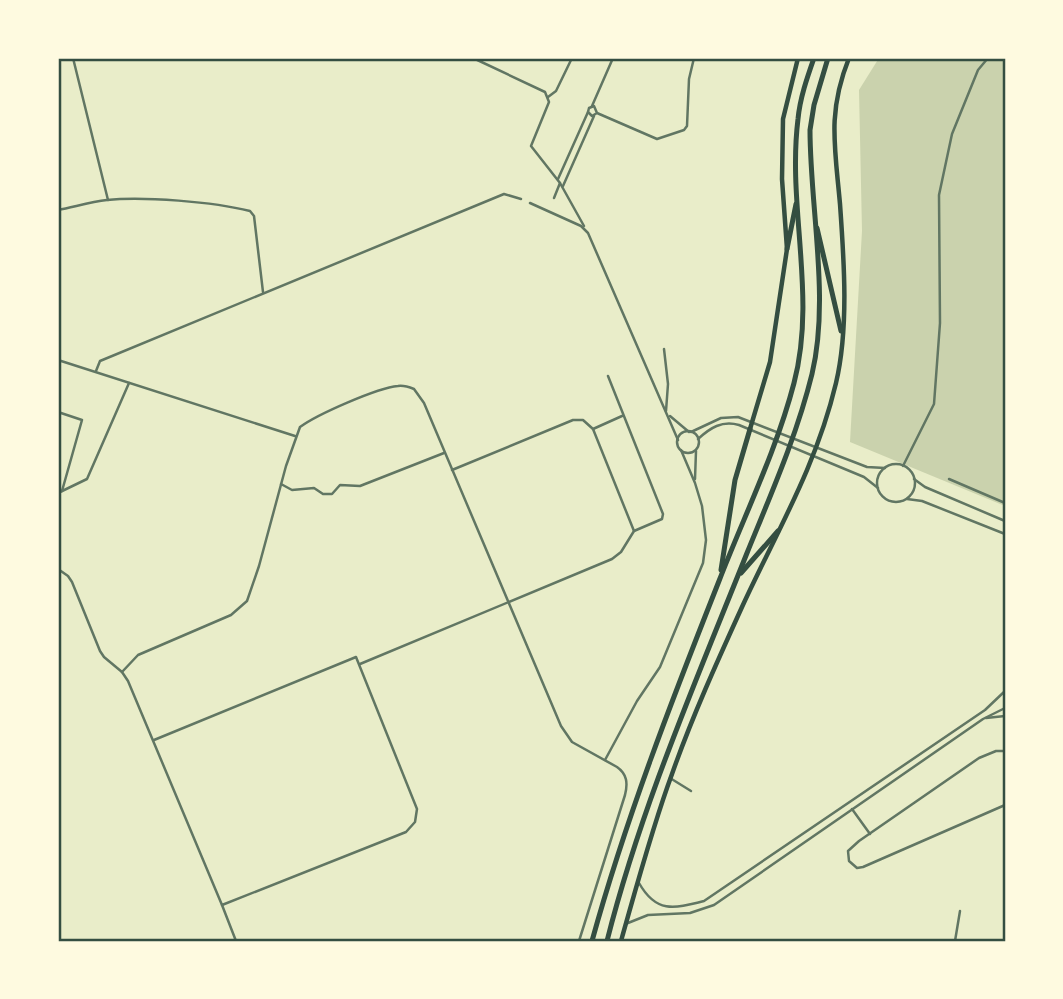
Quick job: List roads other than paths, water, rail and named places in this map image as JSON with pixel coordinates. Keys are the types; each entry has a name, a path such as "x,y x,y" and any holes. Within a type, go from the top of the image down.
{"highway":[{"path":"787,249 782,149 786,99 798,58"},
{"path":"592,941 644,773 719,580 747,516 794,384 804,312 804,267 798,198 798,120 803,90 814,58"},
{"path":"607,941 622,881 657,777 782,464 812,372 818,300 810,131 814,105 828,58"},
{"path":"621,941 670,778 736,620 815,456 837,380 845,289 833,121 838,92 849,58"},
{"path":"719,580 736,480 770,362 787,249 798,198"},
{"path":"814,214 841,331"},
{"path":"737,578 778,531"}],"street":[{"path":"73,58 108,200"},
{"path":"473,58 545,92 548,97 549,102 531,146 560,183 587,233 667,412 695,482 705,532 703,563 660,667 637,701 605,760"},
{"path":"548,97 556,91 572,58"},
{"path":"554,198 562,169 613,58"},
{"path":"588,112 657,139 684,130 687,126 689,79 694,58"},
{"path":"904,466 934,404 940,323 939,195 949,146 978,70 988,58"},
{"path":"560,183 596,114 597,108 592,106"},
{"path":"96,371 100,361 505,194 521,199"},
{"path":"58,210 108,200 171,201 250,211 254,216 264,293"},
{"path":"530,203 581,226 587,233"},
{"path":"664,349 668,384 667,412"},
{"path":"58,360 295,436"},
{"path":"360,664 612,559 621,552 634,531 658,522 663,514 608,376"},
{"path":"60,492 88,479 129,383"},
{"path":"122,672 138,655 231,615 247,601 295,436 305,424 379,391 402,386 417,391 566,733 582,749 622,771 627,781 579,941"},
{"path":"58,412 82,420 60,492"},
{"path":"667,412 698,439"},
{"path":"593,429 623,416"},
{"path":"678,440 683,433 729,416 752,421 867,467 904,466 914,479 914,490 906,499"},
{"path":"452,470 573,420 585,420 593,429 634,531"},
{"path":"695,482 698,439 709,430 726,423 750,429 864,477 890,501 922,501 1005,534"},
{"path":"681,450 688,453 696,450"},
{"path":"281,484 292,490 314,488 323,494 331,494 340,485 360,486 444,453"},
{"path":"878,488 879,477 885,468"},
{"path":"914,479 925,487 1005,521"},
{"path":"949,479 1005,503"},
{"path":"58,569 72,582 104,657 122,672 154,740 236,941"},
{"path":"154,740 356,656 360,664 417,809 415,822 406,832 222,905"},
{"path":"638,882 649,899 666,907 704,901 985,709 1005,691"},
{"path":"625,925 631,920 648,915 690,913 714,905 983,719 1005,708"},
{"path":"983,719 1005,716"},
{"path":"1005,751 996,751 979,758 870,834 848,851 849,861 857,868 863,867 1005,805"},
{"path":"670,778 691,791"},
{"path":"852,809 870,834"},
{"path":"955,941 960,911"}]}
